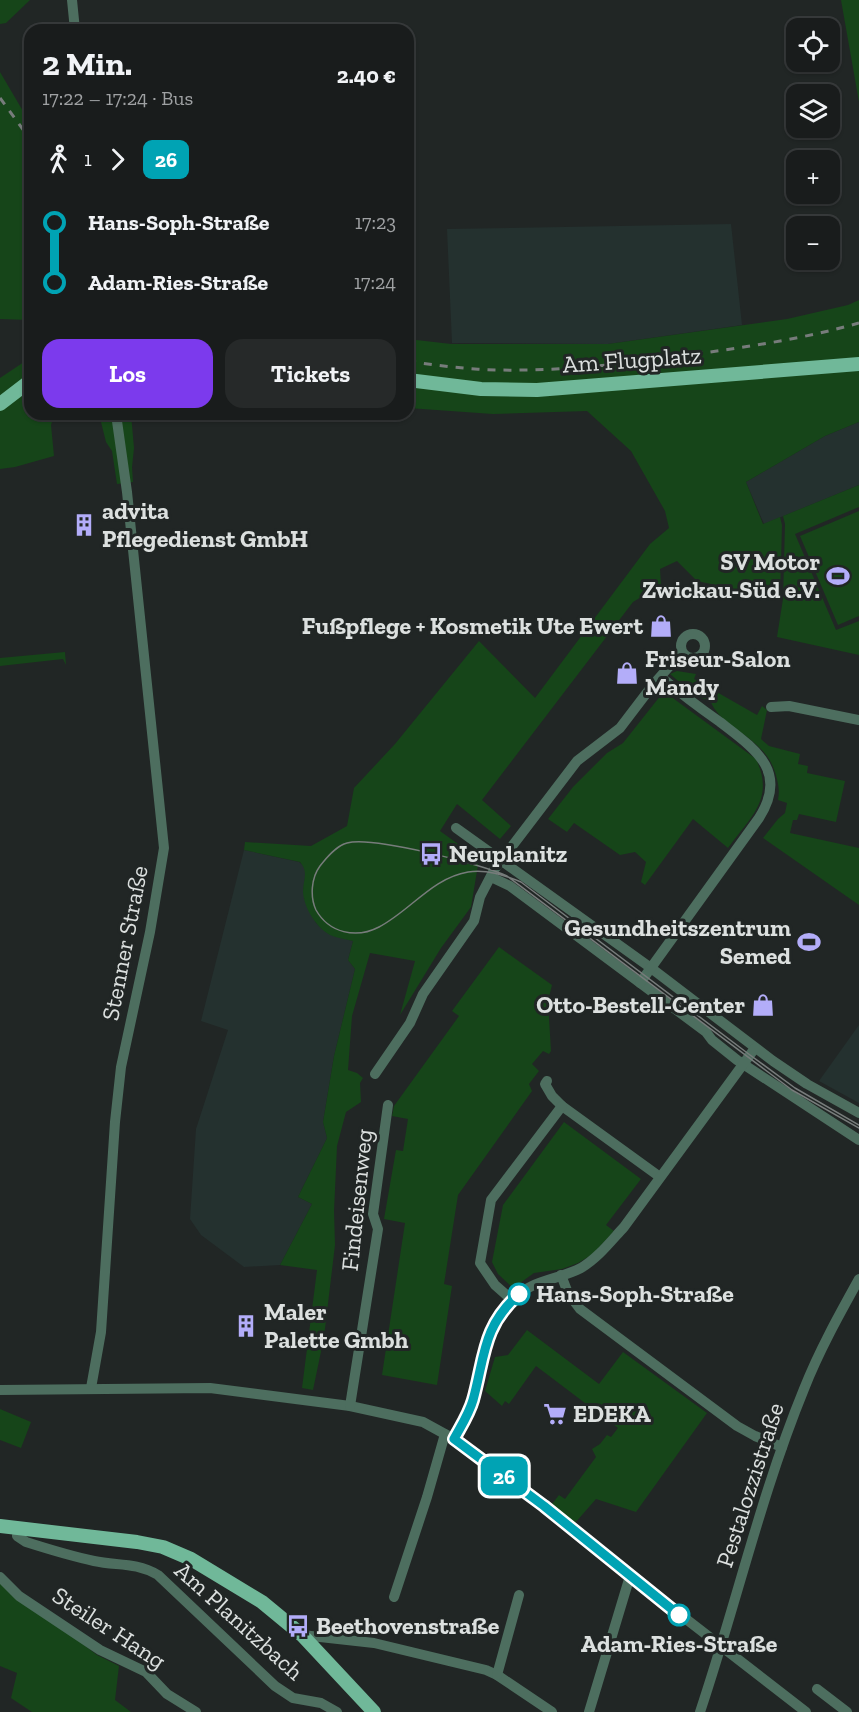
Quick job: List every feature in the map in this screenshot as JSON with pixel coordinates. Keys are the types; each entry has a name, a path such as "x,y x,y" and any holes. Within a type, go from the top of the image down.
{"main road":[{"name":"Am Flugplatz","path":"414,381 481,389 537,390 859,364"},
{"path":"0,404 24,386"},
{"path":"0,1526 137,1542 163,1547 191,1559 262,1602 302,1635 374,1712"}],"street":[{"path":"72,0 74,24"},
{"name":"Stenner Straße","path":"91,1389 101,1332 115,1122 122,1067 146,954 164,848 127,492 117,420"},
{"path":"375,1074 410,1023 423,994 474,921 480,897 491,878 536,814 578,761 620,728 682,652"},
{"path":"640,983 759,818 767,805 770,792 770,777 762,757 744,739 661,677"},
{"path":"771,707 789,706 859,720"},
{"path":"456,828 651,968 755,1048 807,1084 859,1113"},
{"path":"491,878 510,886 706,1032 712,1040 743,1064 859,1140"},
{"path":"394,1597 450,1436 473,1401 487,1338 494,1323 512,1300 536,1284 581,1268 606,1248 755,1048"},
{"path":"547,1081 545,1084 562,1107 660,1177"},
{"name":"Findeisenweg","path":"350,1406 378,1228 373,1214 388,1106"},
{"path":"512,1300 495,1285 480,1263 490,1200 562,1107"},
{"path":"561,1275 568,1293 580,1309 737,1426 754,1436 782,1447"},
{"name":"Pestalozzistraße","path":"700,1712 782,1447 803,1390 831,1328 859,1279"},
{"path":"0,1389 210,1388 350,1406 423,1422 450,1436 537,1501 805,1712"},
{"name":"Am Planitzbach","path":"18,1529 17,1536 26,1542 96,1562 120,1563 147,1569 158,1575 275,1686 293,1698 321,1703 337,1712"},
{"path":"589,1712 630,1576"},
{"name":"Steiler Hang","path":"0,1577 19,1596 100,1650 146,1672 167,1694 196,1712"},
{"path":"497,1675 519,1595"},
{"path":"302,1635 374,1643 432,1655 497,1675 552,1712"},
{"path":"817,1689 847,1712"}],"shaded area":[{"path":"731,224 742,325 608,344 452,343 447,229"},
{"path":"859,422 859,485 764,524 746,482 825,436"},
{"path":"244,850 299,862 305,867 303,891 316,923 329,934 353,941 348,960 355,969 334,1056 323,1122 327,1138 298,1197 312,1204 280,1265 244,1267 201,1235 190,1219 196,1129 228,1030 201,1021"},
{"path":"859,1025 859,1103 819,1081"}],"green space":[{"path":"0,0 30,0 6,23 0,24"},
{"path":"841,0 859,0 859,102"},
{"path":"0,72 24,113 24,320 0,319"},
{"path":"859,300 859,422 825,436 746,482 763,524 780,517 782,525 780,599 697,581 677,561 660,569 661,585 633,602 482,800 511,826 500,839 457,804 440,831 479,859 471,907 441,948 400,1015 415,961 370,953 352,1016 348,1070 363,1078 360,1083 361,1102 346,1112 337,1146 335,1245 324,1337 313,1390 302,1388 317,1270 280,1265 312,1204 298,1197 327,1138 323,1122 334,1056 355,969 348,960 353,941 330,935 312,917 304,898 305,873 300,862 244,850 245,842 311,846 347,826 354,788 395,744 479,641 535,698 650,544 669,528 665,511 631,451 587,411 493,414 414,408 414,340 451,344 608,344 787,319 848,305"},
{"path":"24,362 24,420 52,420 54,456 0,469 0,378"},
{"path":"100,420 132,420 134,448 133,482 117,484 112,451 106,442"},
{"path":"859,485 859,507 795,534 836,630 859,621 859,655 777,637 783,599 785,524 783,516"},
{"name":"SV Motor Zwickau-Süd e.V.","path":"859,511 859,616 838,625 800,536"},
{"path":"65,652 66,665 63,659 0,666 0,658"},
{"path":"677,671 696,674 694,679 757,715 762,706 767,710 761,739 769,746 800,754 798,764 808,766 807,773 845,781 836,822 799,814 797,820 793,820 790,833 859,848 859,905 763,838 785,813 787,803 778,800 778,783 769,760 761,749 723,719 710,700 697,697 670,674"},
{"path":"661,695 670,696 756,759 763,785 758,806 728,848 693,819 645,885 641,882 646,862 635,852 620,855 574,823 567,832 548,819 573,787 607,753 623,743"},
{"path":"499,947 552,985 548,1001 551,1051 549,1054 543,1051 532,1064 539,1071 529,1084 532,1091 458,1195 444,1284 452,1286 437,1385 382,1375 405,1223 384,1219 396,1150 403,1151 408,1119 392,1116 394,1106 459,1016 452,1011"},
{"path":"564,1122 641,1179 606,1225 614,1231 593,1254 562,1269 534,1273 513,1288 498,1274 492,1262 503,1205"},
{"path":"527,1330 599,1384 623,1352 707,1413 636,1512 596,1499 575,1523 552,1504 559,1495 565,1499 596,1457 592,1449 600,1444 607,1435 611,1437 618,1428 536,1366 509,1404 505,1401 502,1406 485,1391 495,1357 508,1355"},
{"path":"0,1409 31,1422 21,1448 0,1440"},
{"path":"0,1580 97,1655 119,1666 115,1700 131,1712 32,1712 11,1698 17,1673 0,1666"}],"tram line":[{"path":"859,1125 795,1088 515,879 508,877 502,875 481,871 455,875 432,888 379,927 370,931 352,933 344,932 328,924 316,910 312,888 317,871 339,847 347,843 360,842 427,852 507,876 768,1072 792,1090 859,1128"}],"railway":[{"path":"0,98 24,131"},
{"path":"414,362 493,370 584,367 753,346 817,334 859,323"}],"bus line":[{"name":"26","path":"519,1294 494,1323 487,1338 473,1401 454,1439 544,1506 679,1615"}],"place":[{"name":"advita Pflegedienst GmbH","path":"84,525"},
{"name":"SV Motor Zwickau-Süd e.V.","path":"838,576"},
{"name":"Fußpflege + Kosmetik Ute Ewert","path":"661,626"},
{"name":"Friseur-Salon Mandy","path":"627,673"},
{"name":"Neuplanitz","path":"431,854"},
{"name":"Gesundheitszentrum Semed","path":"809,942"},
{"name":"Otto-Bestell-Center","path":"763,1005"},
{"name":"Hans-Soph-Straße","path":"519,1294"},
{"name":"Maler Palette Gmbh","path":"246,1326"},
{"name":"EDEKA","path":"555,1414"},
{"name":"Adam-Ries-Straße","path":"679,1615"},
{"name":"Beethovenstraße","path":"298,1626"}]}
